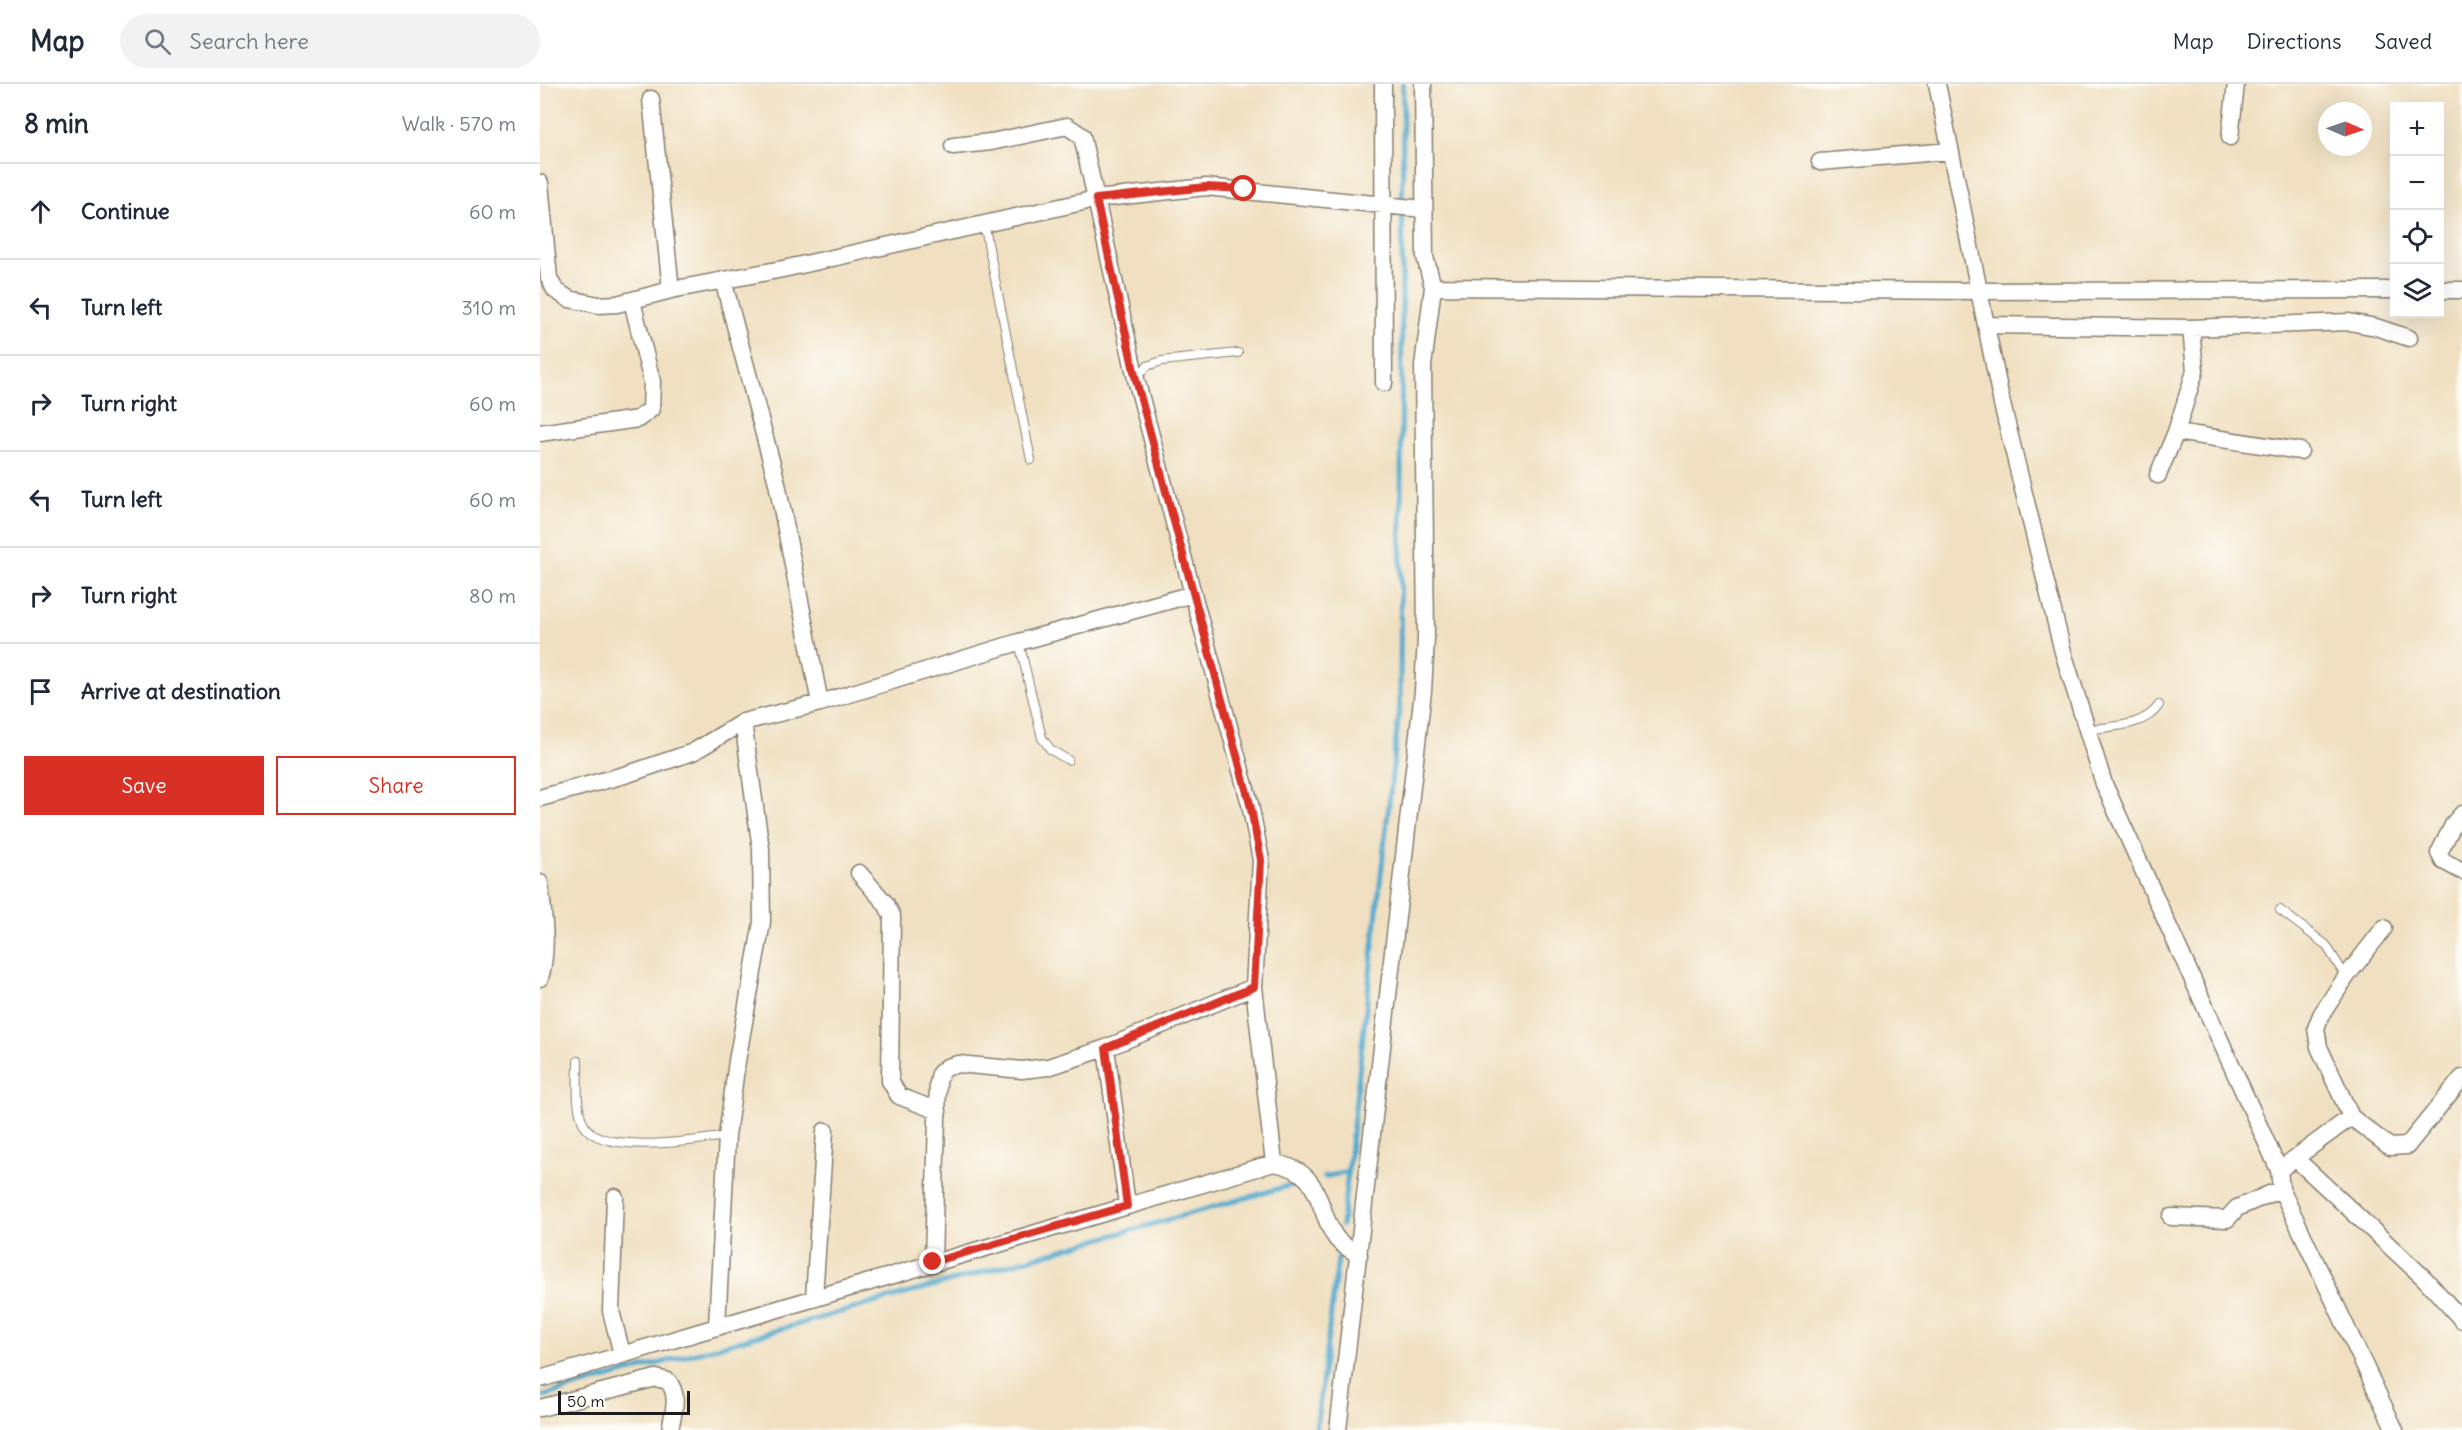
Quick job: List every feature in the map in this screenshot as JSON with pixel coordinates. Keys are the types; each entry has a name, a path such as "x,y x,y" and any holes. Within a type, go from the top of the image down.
{"street":[{"path":"1383,84 1384,382"},
{"path":"1338,1430 1423,692 1426,638 1423,366 1426,332 1432,311 1433,287 1425,257 1423,84"},
{"path":"1937,84 2002,404 2063,652 2104,784 2279,1170 2281,1189 2395,1430"},
{"path":"2230,137 2236,84"},
{"path":"651,99 671,290"},
{"path":"953,146 990,142 1058,128 1075,129 1082,136 1136,380 1250,804 1261,860 1254,987 1274,1163"},
{"path":"1820,162 1950,151"},
{"path":"540,183 548,269 555,290 569,299 598,305 632,301 671,290 1096,199 1206,187 1423,209"},
{"path":"723,280 777,483 820,703"},
{"path":"1433,287 1980,294 2390,290"},
{"path":"2444,290 2462,290"},
{"path":"540,433 638,419 651,409 652,382 632,301"},
{"path":"1985,323 2191,328 2349,322 2376,327 2409,338"},
{"path":"2157,475 2176,432 2195,372 2191,328"},
{"path":"2176,432 2300,451"},
{"path":"540,798 628,774 693,752 744,722 820,703 1019,642 1193,594"},
{"path":"717,1326 727,1136 737,1060 762,922 761,849 744,722"},
{"path":"2462,814 2454,823 2439,853 2443,861 2462,871"},
{"path":"859,873 886,904 892,916 891,1081 899,1096 938,1111"},
{"path":"540,883 545,939 544,964 540,978"},
{"path":"2384,928 2346,977 2321,1015 2316,1037 2351,1117 2391,1148 2407,1146 2462,1078"},
{"path":"933,1262 940,1074 947,1067 958,1064 1037,1069 1106,1048 1254,987"},
{"path":"1106,1048 1127,1206"},
{"path":"2279,1170 2351,1117"},
{"path":"814,1298 825,1131"},
{"path":"2296,1159 2424,1278 2462,1320"},
{"path":"540,1379 1274,1163 1287,1165 1309,1179 1316,1189 1335,1237 1359,1255"},
{"path":"2171,1217 2227,1219 2237,1208 2281,1189"},
{"path":"615,1197 610,1311 622,1354"},
{"path":"540,1408 656,1378 668,1381 674,1388 670,1430"}],"lane":[{"path":"984,223 1031,460"},
{"path":"1136,380 1147,366 1162,361 1238,353"},
{"path":"1019,642 1042,738 1050,750 1068,760"},
{"path":"2087,730 2139,722 2149,717 2159,705"},
{"path":"2280,910 2326,945 2346,977"},
{"path":"578,1060 580,1113 591,1134 606,1139 639,1143 727,1136"}],"waterway":[{"path":"1342,1225 1400,704 1403,84"},
{"path":"1325,1177 1348,1171"},
{"path":"540,1397 1295,1184"},
{"path":"1316,1430 1338,1258"}],"route":[{"path":"933,1262 1127,1206 1106,1048 1254,987 1261,860 1250,804 1136,380 1096,199 1206,187 1244,189"}]}
